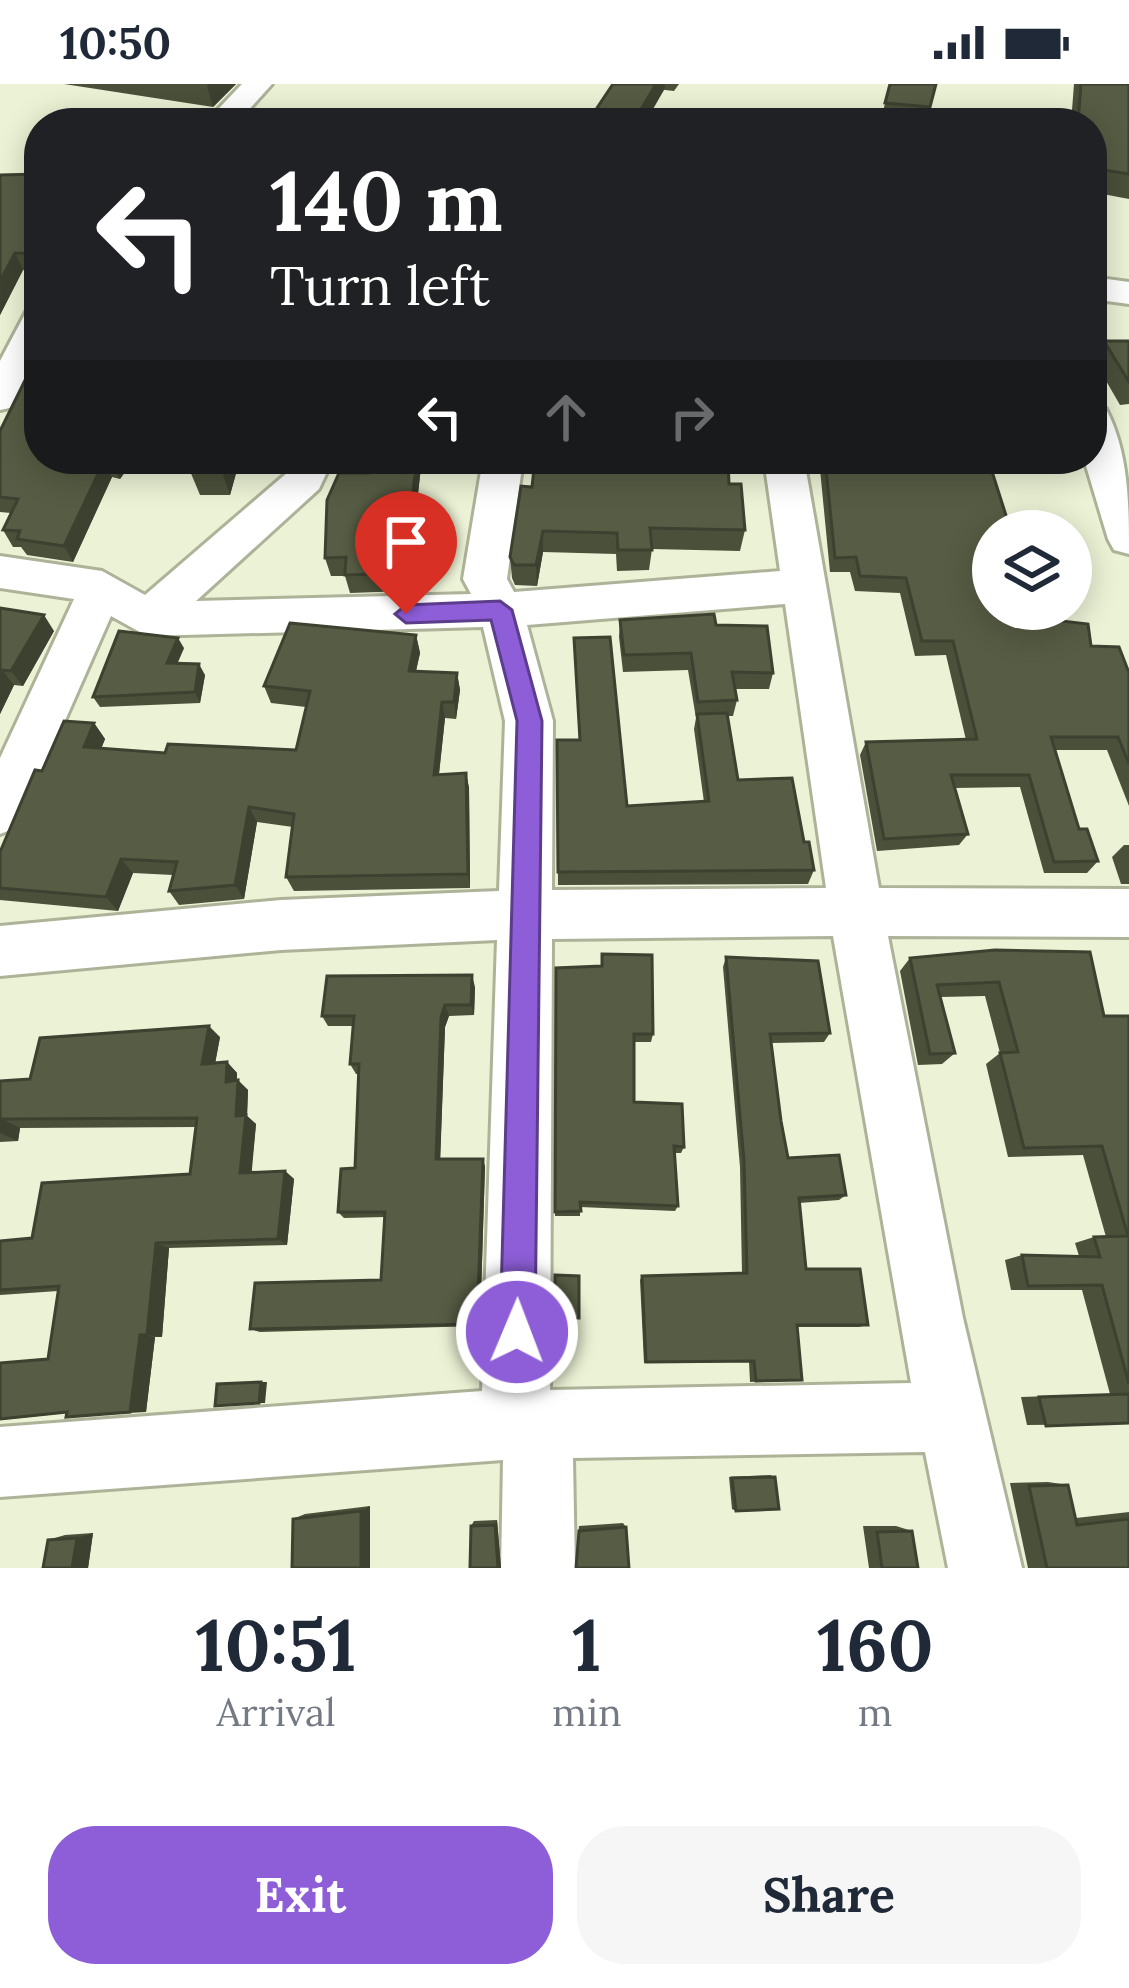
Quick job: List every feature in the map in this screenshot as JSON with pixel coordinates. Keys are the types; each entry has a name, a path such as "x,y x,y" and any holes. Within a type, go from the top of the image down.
{"street":[{"path":"235,108 258,84"},
{"path":"2,389 24,348"},
{"path":"1107,467 1129,539"},
{"path":"147,619 307,474"},
{"path":"501,474 485,579 500,610 530,721 527,1425 538,1568"},
{"path":"786,474 856,912 985,1568"},
{"path":"0,572 102,587 147,619 500,610 801,586"},
{"path":"0,812 102,587"},
{"path":"0,951 123,936 526,916 1129,913"},
{"path":"0,1462 527,1425 953,1418"}],"building":[{"path":"613,84 656,84 642,108 597,108"},
{"path":"890,84 936,84 930,107 885,103"},
{"path":"1081,84 1129,84 1129,174 1107,170 1107,108 1079,108"},
{"path":"24,174 24,253 15,253 0,281 0,175"},
{"path":"1107,341 1129,341 1129,382 1107,346"},
{"path":"24,382 24,474 98,474 64,546 17,539 20,531 3,530 18,499 0,497 0,431"},
{"path":"339,474 415,474 403,573 345,575 346,557 325,558 327,500"},
{"path":"533,474 729,474 729,484 741,484 745,530 650,528 652,550 618,550 617,533 543,531 536,565 514,565 510,557 521,486 532,487"},
{"path":"827,474 993,474 1004,510 972,510 972,630 1089,630 1091,646 1119,647 1129,673 1129,764 1118,737 1051,737 1079,829 1087,829 1098,861 1054,862 1029,775 951,775 968,834 884,839 866,742 977,739 953,641 922,641 906,578 860,576 856,557 835,558"},
{"path":"0,608 44,615 11,671 0,674"},
{"path":"714,614 716,625 767,626 773,673 732,672 737,700 698,702 691,653 624,655 620,620"},
{"path":"290,623 416,635 409,671 457,673 454,702 442,702 434,775 466,773 468,874 286,877 294,814 249,807 235,885 169,891 177,862 121,859 106,897 0,888 0,852 35,770 42,771 64,721 94,723 84,747 165,753 168,744 296,750 310,691 264,686"},
{"path":"119,631 178,638 167,663 199,664 195,692 93,697"},
{"path":"610,637 627,806 709,801 697,714 727,713 738,780 792,778 814,870 558,872 557,740 580,740 574,638"},
{"path":"995,950 1090,952 1104,1016 1129,1016 1129,1384 1102,1285 1028,1286 1022,1255 1100,1257 1094,1237 1128,1236 1102,1146 1024,1148 1000,1053 1018,1052 999,982 937,985 955,1053 930,1054 910,958"},
{"path":"602,954 652,955 653,1034 634,1034 634,1102 682,1104 684,1147 674,1146 678,1206 580,1202 581,1211 555,1212 556,968 602,966"},
{"path":"726,957 818,961 830,1033 770,1034 781,1121 788,1158 839,1155 846,1195 799,1198 806,1269 860,1269 868,1325 797,1325 802,1380 756,1381 754,1361 646,1362 642,1276 747,1273 744,1161"},
{"path":"472,975 471,1005 445,1005 441,1017 436,1159 483,1159 477,1324 250,1329 255,1283 381,1280 385,1212 338,1212 341,1169 355,1168 359,1064 350,1064 354,1016 322,1016 327,976"},
{"path":"209,1026 202,1064 227,1062 226,1082 238,1080 236,1116 246,1115 240,1173 285,1171 278,1239 156,1243 147,1335 140,1335 130,1412 0,1419 0,1363 48,1359 59,1286 0,1290 0,1241 32,1238 42,1183 190,1174 197,1118 2,1119 0,1130 0,1081 30,1079 40,1038"},
{"path":"555,1275 579,1276 579,1318 555,1318"},
{"path":"261,1382 259,1403 215,1406 217,1384"},
{"path":"1129,1394 1129,1423 1046,1426 1039,1397"},
{"path":"775,1477 779,1509 736,1511 732,1478"},
{"path":"1068,1485 1077,1525 1129,1519 1129,1568 1047,1568 1029,1486"},
{"path":"361,1511 361,1568 292,1568 293,1519"},
{"path":"495,1525 498,1568 470,1568 471,1526"},
{"path":"626,1527 629,1568 576,1568 579,1531"},
{"path":"912,1531 918,1568 882,1568 877,1532"},
{"path":"77,1538 72,1568 43,1568 48,1540"}],"route":[{"path":"406,614 500,610 530,721 517,1332"}]}
